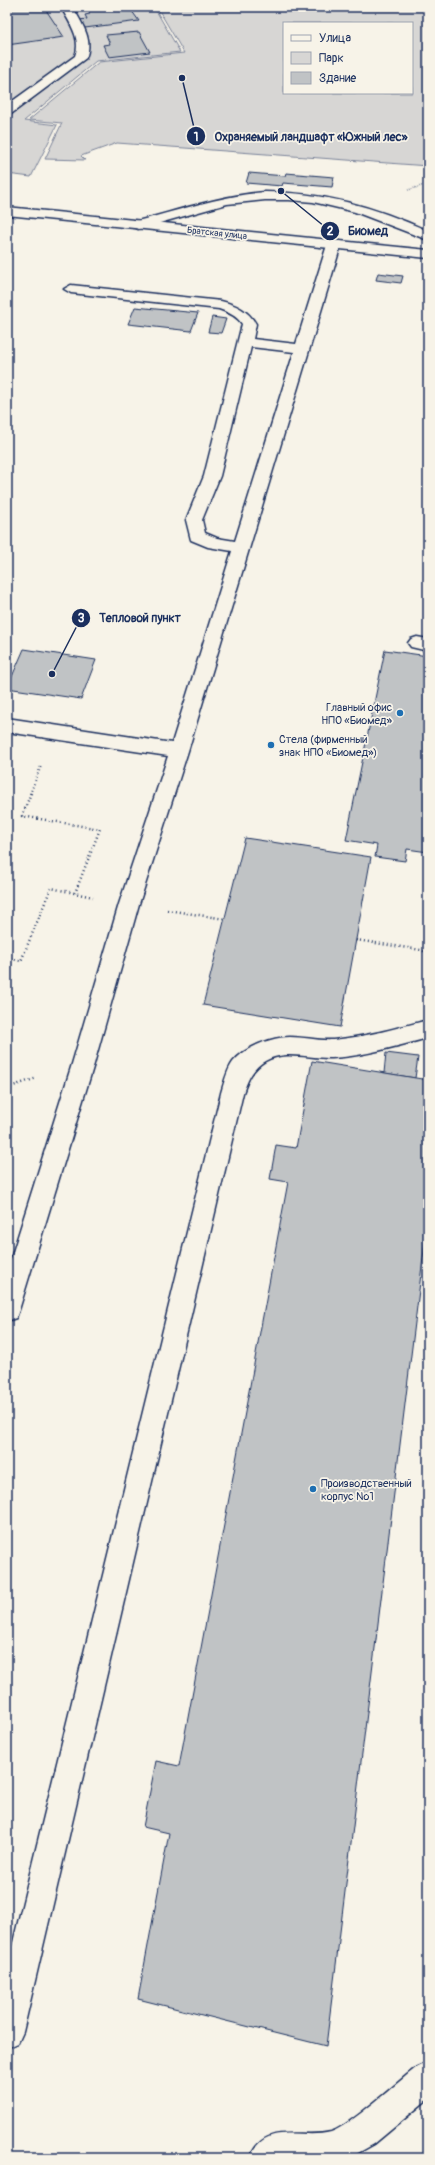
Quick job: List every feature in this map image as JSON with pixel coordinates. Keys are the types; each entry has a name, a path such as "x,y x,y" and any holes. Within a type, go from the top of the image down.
{"main road":[{"path":"7,111 80,58 84,51 84,42 67,7"},
{"path":"138,225 225,201 258,196 278,195 318,199 361,208 388,217 428,236"},
{"name":"Братская улица","path":"7,211 428,254"},
{"path":"7,1310 83,1064 129,904 179,751 334,245"},
{"path":"71,289 221,305 236,310 246,317 249,324 210,483 194,520 198,536 205,541 241,547"},
{"path":"245,342 302,349"},
{"path":"7,725 179,751"},
{"path":"7,2032 232,1093 241,1068 257,1055 272,1049 289,1046 331,1049 366,1044 428,1029"},
{"path":"266,2158 276,2151 335,2148 362,2132 428,2078"}],"path":[{"path":"55,733 22,816 100,829 75,893"},
{"path":"7,958 21,961 51,888 129,904 225,919"},
{"path":"356,940 421,950 428,954"}],"green space":[{"path":"7,7 154,7 180,52 96,61 24,121 57,125 31,177 7,174"},
{"path":"157,7 428,7 428,166 117,143 81,156 85,160 45,159 62,123 29,120 99,62 184,53"}],"building":[{"path":"7,7 44,7 64,37 7,45"},
{"path":"86,7 129,7 139,21 85,28 79,20 87,19 85,15 90,14"},
{"path":"139,32 150,52 109,57 103,45 110,44 106,35"},
{"path":"249,173 285,176 286,173 334,177 332,187 283,183 282,186 246,183"},
{"path":"378,273 403,276 401,283 376,280"},
{"path":"135,307 198,313 191,331 128,324"},
{"path":"212,317 226,319 221,333 208,332"},
{"path":"24,649 96,660 81,699 7,688"},
{"name":"Главный офис НПО «Биомед»","path":"385,650 428,656 428,852 407,849 405,861 375,857 377,845 346,840"},
{"path":"245,838 371,857 340,1027 203,1005"},
{"path":"386,1053 418,1057 415,1078 384,1073"},
{"name":"Производственный корпус №1","path":"312,1061 428,1080 428,1217 326,2046 138,1999 169,1833 143,1827 156,1761 179,1766 288,1182 270,1179 276,1145 296,1148"}],"place":[{"name":"Охраняемый ландшафт «Южный лес»","path":"182,78"},
{"name":"Биомед","path":"281,191"},
{"name":"Тепловой пункт","path":"52,674"},
{"name":"Главный офис НПО «Биомед»","path":"400,713"},
{"name":"Стела (фирменный знак НПО «Биомед»)","path":"271,745"},
{"name":"Производственный корпус №1","path":"313,1489"}]}
